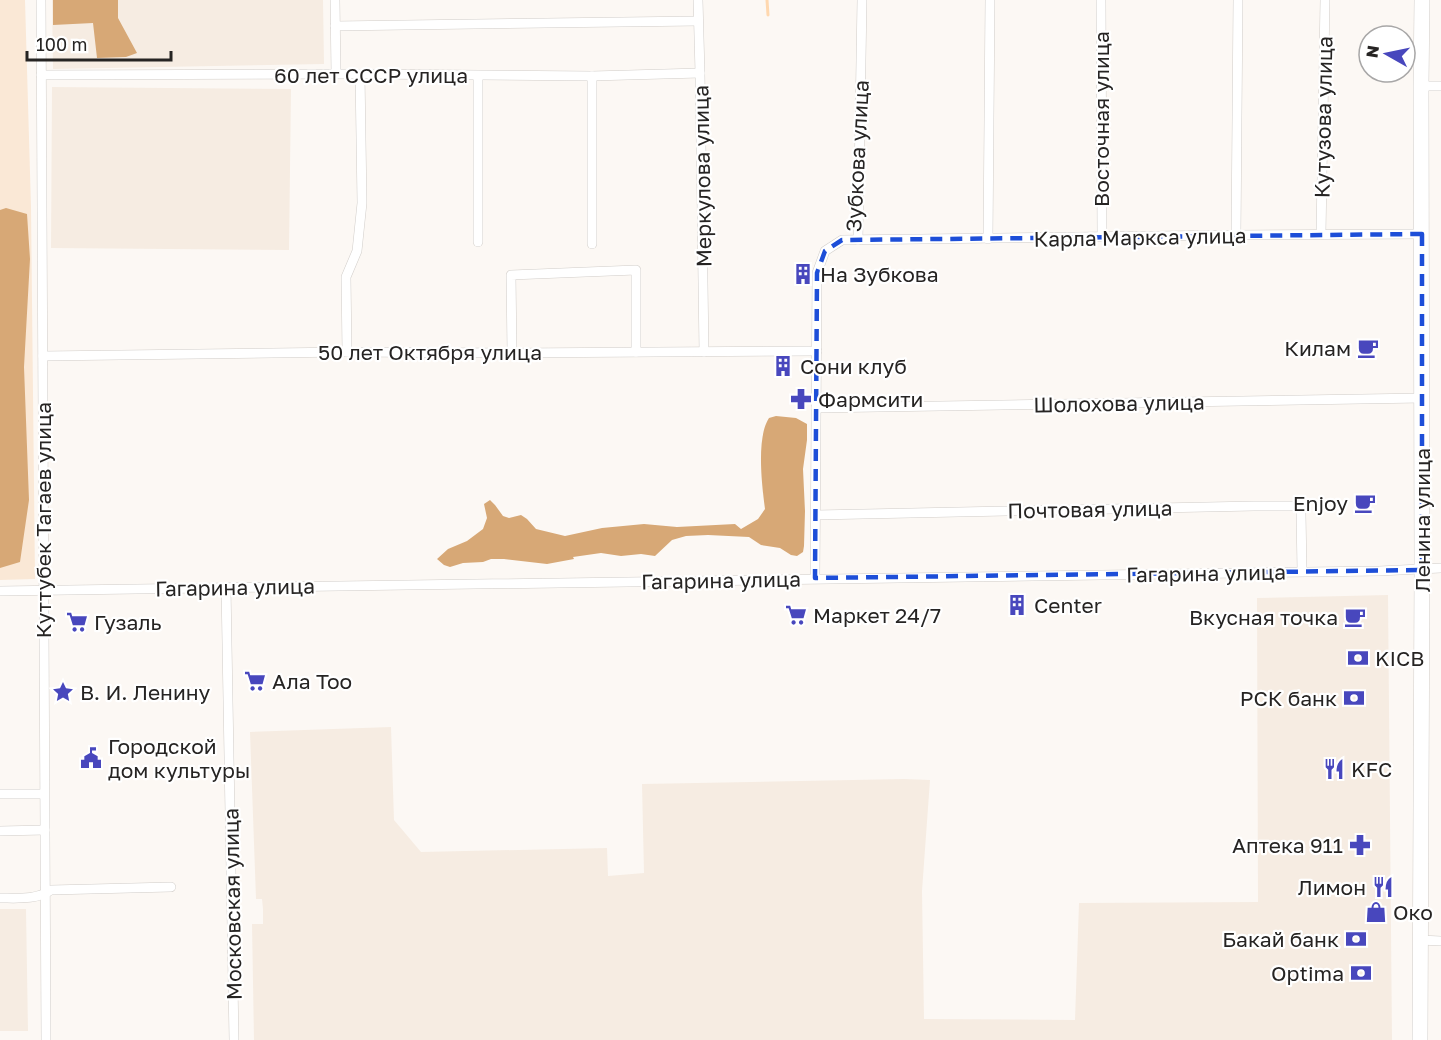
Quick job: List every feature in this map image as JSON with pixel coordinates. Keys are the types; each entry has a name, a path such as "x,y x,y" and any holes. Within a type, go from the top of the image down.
{"main road":[{"name":"Ленина улица","path":"1420,1040 1422,0"}],"street":[{"name":"Куттубек Тагаев улица","path":"41,0 46,1040"},
{"path":"335,0 336,74"},
{"name":"Меркулова улица","path":"698,0 704,352"},
{"name":"Зубкова улица","path":"815,578 817,273 825,251 842,240 858,240 862,0"},
{"path":"988,239 990,0"},
{"name":"Восточная улица","path":"1101,0 1102,237"},
{"path":"1236,235 1238,0"},
{"name":"Кутузова улица","path":"1321,234 1325,0"},
{"path":"335,26 698,21"},
{"name":"60 лет СССР улица","path":"41,75 592,76 700,73"},
{"path":"347,352 346,277 357,250 362,202 360,74"},
{"path":"478,76 478,242"},
{"path":"592,76 592,244"},
{"path":"1421,86 1441,86"},
{"name":"Карла Маркса улица","path":"858,240 1422,234"},
{"path":"512,353 511,274 636,270 636,352"},
{"name":"50 лет Октября улица","path":"42,356 347,352 817,351"},
{"name":"Шолохова улица","path":"816,408 1422,398"},
{"name":"Почтовая улица","path":"816,515 1298,507 1301,513 1302,571"},
{"name":"Гагарина улица","path":"0,591 1441,568"},
{"name":"Московская улица","path":"226,587 234,1040"},
{"path":"0,794 44,794"},
{"path":"0,831 45,830"},
{"path":"0,898 33,897 45,895 51,890 171,887"},
{"path":"1420,940 1441,941"}],"highlighted area":[{"path":"1422,234 1422,570 815,578 817,273 825,251 842,240"}],"shaded area":[{"path":"0,0 25,0 31,207 35,579 0,580"},
{"path":"52,0 323,0 324,64 53,69"},
{"path":"53,0 118,0 118,18 137,53 126,57 97,58 93,23 53,25"},
{"path":"52,87 291,89 289,250 51,248"},
{"path":"6,208 27,214 30,259 24,367 29,500 20,562 0,568 0,210"},
{"path":"776,416 796,418 807,424 803,469 804,546 803,552 797,556 780,548 761,545 749,537 708,535 686,536 672,540 655,556 641,554 621,556 601,553 547,564 491,559 450,567 437,559 448,549 467,541 483,529 487,518 484,504 490,500 503,516 509,518 521,515 536,529 565,536 602,528 644,524 677,527 735,524 741,529 758,519 765,509 761,462 762,437 769,418"},
{"path":"1388,595 1392,1040 254,1040 252,924 263,924 263,909 262,899 256,899 250,732 391,727 394,820 421,852 607,848 608,876 644,873 642,784 930,780 922,891 924,1019 1075,1020 1079,903 1258,902 1257,598"},
{"path":"0,909 26,909 28,1031 0,1031"}],"waterway":[{"path":"767,0 768,15"}],"place":[{"name":"На Зубкова","path":"803,274"},
{"name":"Килам","path":"1368,348"},
{"name":"Сони клуб","path":"783,366"},
{"name":"Фармсити","path":"801,399"},
{"name":"Enjoy","path":"1365,503"},
{"name":"Center","path":"1017,605"},
{"name":"Маркет 24/7","path":"796,615"},
{"name":"Вкусная точка","path":"1355,617"},
{"name":"Гузаль","path":"77,622"},
{"name":"KICB","path":"1358,658"},
{"name":"Ала Тоо","path":"255,681"},
{"name":"В. И. Ленину","path":"63,692"},
{"name":"РСК банк","path":"1354,698"},
{"name":"Городской дом культуры","path":"91,758"},
{"name":"KFC","path":"1334,769"},
{"name":"Аптека 911","path":"1360,845"},
{"name":"Лимон","path":"1383,887"},
{"name":"Око","path":"1376,912"},
{"name":"Бакай банк","path":"1356,939"},
{"name":"Optima","path":"1361,973"}]}
